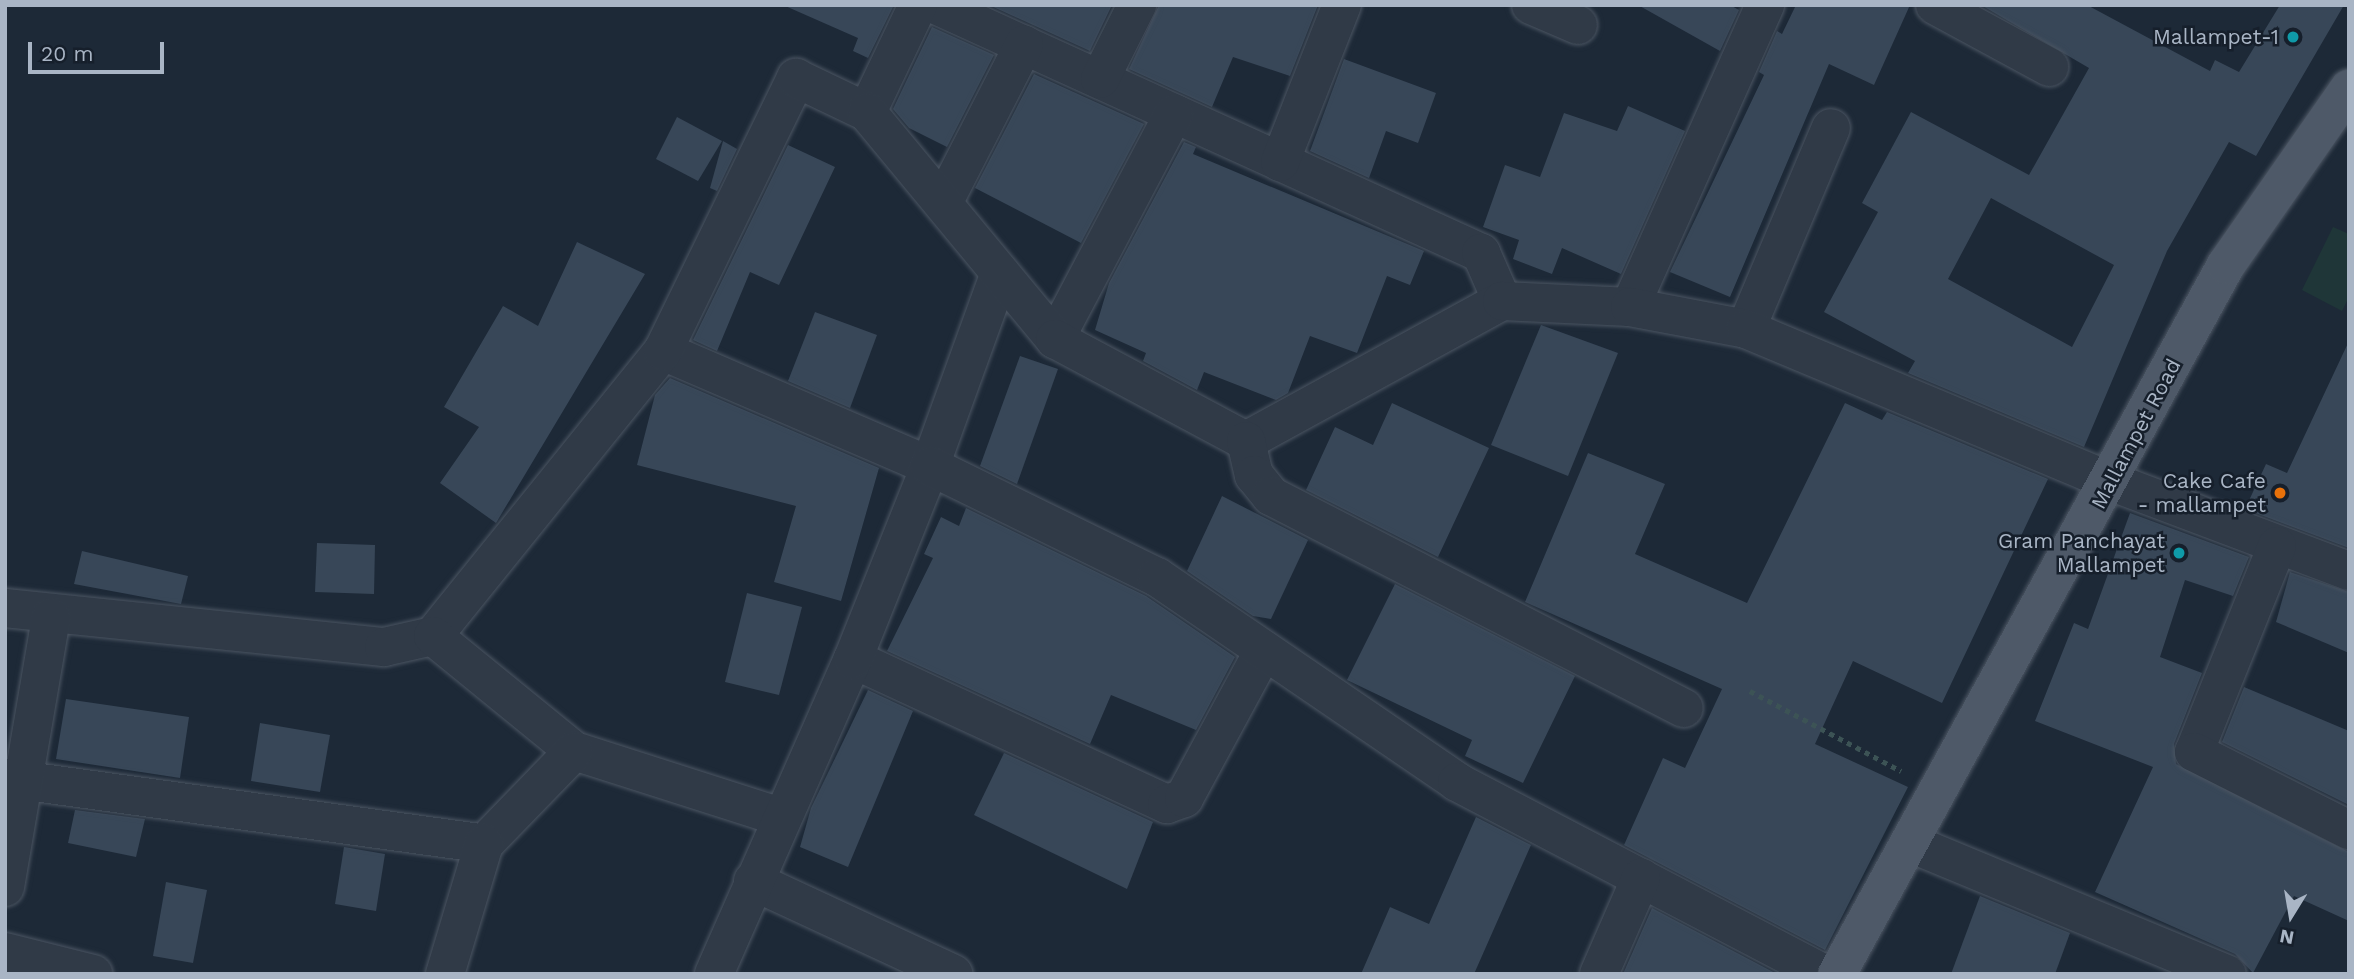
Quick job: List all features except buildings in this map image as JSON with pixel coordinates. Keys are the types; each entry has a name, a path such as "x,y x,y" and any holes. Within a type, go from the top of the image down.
{"main road":[{"name":"Mallampet Road","path":"1837,974 2112,482 2226,265 2349,89"}],"street":[{"path":"867,112 918,5"},
{"path":"936,5 1481,253 1502,301"},
{"path":"1100,79 1137,5"},
{"path":"1280,162 1342,5"},
{"path":"1531,5 1578,25"},
{"path":"1630,307 1765,5"},
{"path":"1935,5 2049,67"},
{"path":"943,203 1024,45"},
{"path":"5,608 51,617 384,647 433,636 663,351 796,78 867,112 1055,339 1246,441 1254,475 1271,496 1684,708"},
{"path":"1055,339 1174,113"},
{"path":"1746,329 1831,128"},
{"path":"714,974 780,817 853,659 930,466 1000,273"},
{"path":"1246,441 1502,301 1630,307 1746,329 2112,482 2349,571"},
{"path":"663,351 930,466 1157,577 1457,782 1825,974"},
{"path":"2277,546 2194,752 2349,830"},
{"path":"5,887 15,780 51,617"},
{"path":"433,636 574,751 780,817"},
{"path":"853,659 1167,804 1184,798 1264,650"},
{"path":"445,974 484,844 574,751"},
{"path":"15,780 484,844"},
{"path":"1910,843 2227,974"},
{"path":"1599,974 1641,878"},
{"path":"753,881 953,974"},
{"path":"5,952 93,974"}],"path":[{"path":"1750,691 1939,791"}],"green space":[{"path":"2333,227 2349,234 2349,297 2342,311 2302,290"}],"place":[{"name":"Mallampet-1","path":"2293,37"},
{"name":"Cake Cafe - mallampet","path":"2280,493"},
{"name":"Gram Panchayat Mallampet","path":"2179,553"}]}
